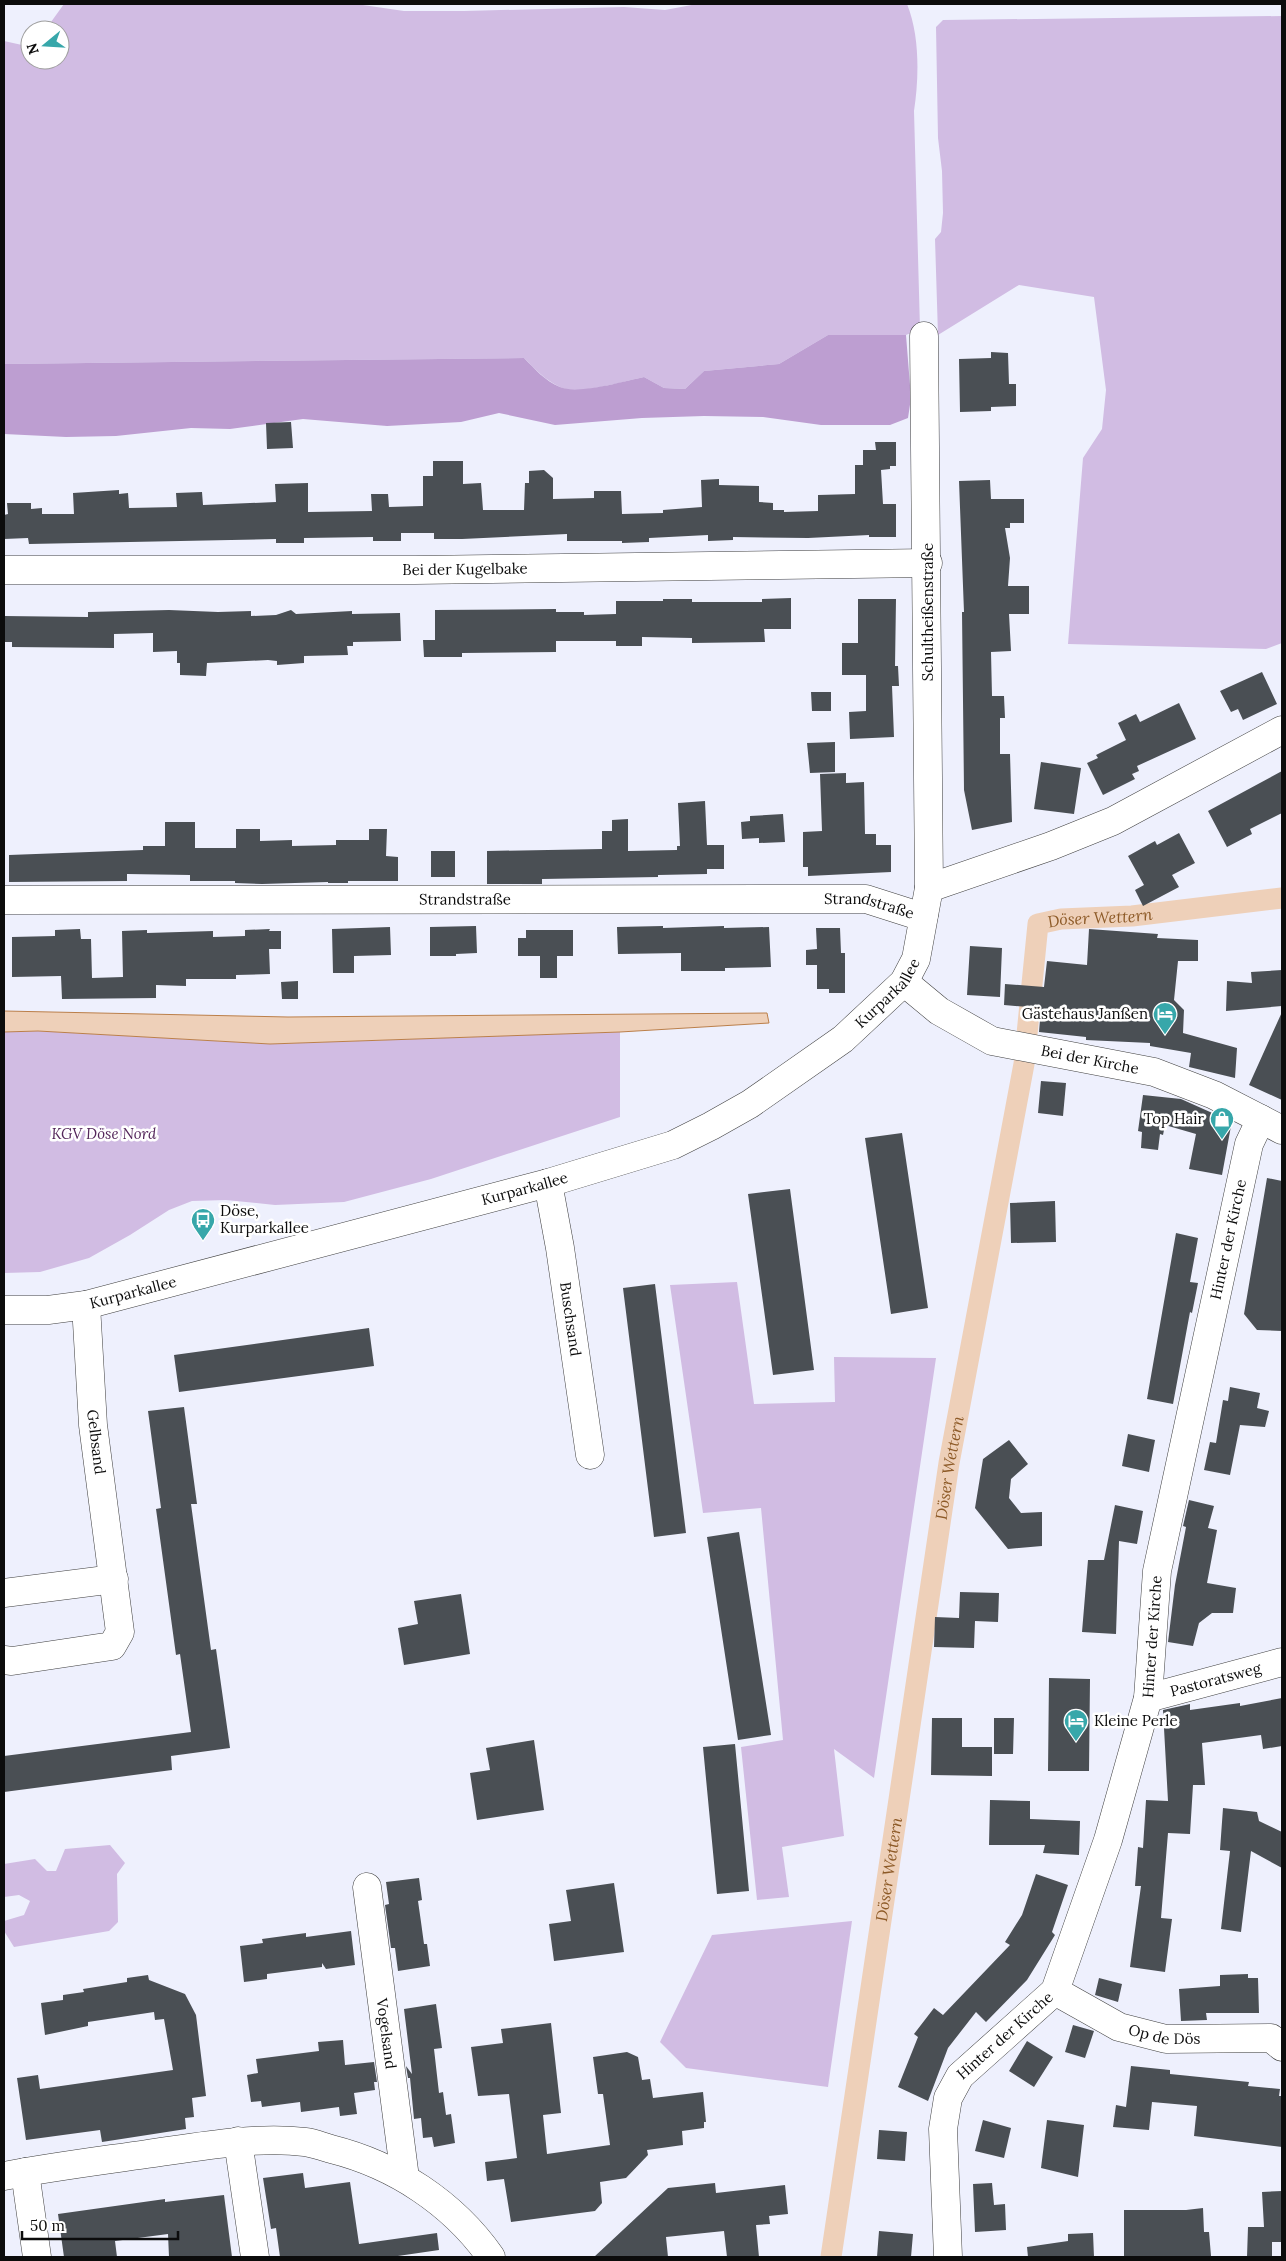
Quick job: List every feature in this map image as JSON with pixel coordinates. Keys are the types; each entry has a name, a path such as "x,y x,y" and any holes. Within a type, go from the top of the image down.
{"street":[{"name":"Schultheißenstraße","path":"924,336 928,563 929,888"},
{"name":"Bei der Kugelbake","path":"4,570 415,570 928,563"},
{"name":"Strandstraße","path":"929,888 1051,846 1113,821 1282,730"},
{"name":"Kurparkallee","path":"4,1310 48,1310 86,1305 548,1183 673,1145 750,1104 843,1039 904,982 916,959 929,888"},
{"name":"Strandstraße","path":"4,900 866,899 912,914 924,914"},
{"name":"Bei der Kirche","path":"904,982 939,1011 992,1041 1154,1072 1214,1095 1271,1124"},
{"name":"Hinter der Kirche","path":"948,2257 943,2129 948,2098 960,2076 1055,1991 1108,1840 1148,1698 1157,1572 1249,1144 1271,1124"},
{"name":"Buschsand","path":"548,1183 560,1248 590,1455"},
{"name":"Gelbsand","path":"4,1660 12,1661 112,1646 120,1632 93,1425 86,1305"},
{"path":"4,1593 114,1578"},
{"name":"Pastoratsweg","path":"1148,1698 1282,1662"},
{"name":"Vogelsand","path":"367,1887 405,2178"},
{"name":"Op de Dös","path":"1055,1991 1120,2026 1166,2039 1271,2038 1282,2047"},
{"path":"238,2142 255,2257"},
{"path":"37,2257 15,2174 238,2142 306,2142 360,2156 405,2178 426,2192 452,2214 480,2241 491,2257"}],"green space":[{"path":"64,4 356,4 404,11 464,11 624,7 665,10 697,4 907,4 914,30 917,57 917,85 914,111 920,329 906,335 828,335 779,364 704,371 685,389 664,388 644,377 589,389 568,389 560,387 540,374 524,358 4,364 4,41 20,45 20,70 70,70 70,20 52,20"},
{"path":"1282,16 1282,643 1266,649 1068,644 1083,458 1102,429 1106,390 1094,297 1019,285 938,335 935,239 941,232 943,213 942,171 938,138 936,27 943,20"},
{"name":"KGV Döse Nord","path":"38,1031 270,1044 620,1032 620,1117 431,1179 344,1202 275,1205 226,1200 192,1201 169,1210 89,1258 40,1272 4,1273 4,1032"},
{"path":"737,1282 754,1404 835,1402 834,1357 936,1358 874,1778 834,1749 844,1836 782,1847 789,1897 757,1900 741,1747 783,1740 761,1508 703,1513 670,1285"},
{"path":"110,1845 125,1863 117,1874 118,1922 109,1931 14,1947 4,1931 4,1921 24,1915 30,1901 19,1895 4,1897 4,1864 35,1859 47,1871 56,1871 65,1849"},
{"path":"852,1921 828,2087 686,2068 660,2042 712,1935"}],"shaded area":[{"path":"828,335 906,335 911,398 908,418 890,425 821,425 763,417 704,416 642,418 555,425 499,413 461,422 387,426 303,419 230,429 191,428 116,436 66,437 4,434 4,364 524,358 540,374 560,387 568,389 589,388 644,377 664,388 685,389 704,371 779,364"},
{"path":"4,1011 288,1017 767,1013 769,1023 620,1032 270,1044 38,1031 4,1032"}],"building":[{"path":"991,352 1008,353 1009,384 1016,384 1016,406 991,407 991,411 960,412 959,359 991,358"},
{"path":"291,422 293,448 267,449 266,423"},
{"path":"875,442 896,442 896,466 890,466 890,469 881,470 883,504 896,504 896,537 869,537 869,535 808,538 733,537 733,540 708,541 708,535 649,538 649,542 622,543 622,541 567,541 567,534 434,539 434,533 401,533 401,541 373,541 373,537 304,538 304,543 276,543 276,539 29,544 28,538 4,539 4,515 8,514 7,503 31,503 31,509 42,508 42,514 74,514 73,493 119,490 119,494 128,493 129,508 177,507 176,493 202,492 203,505 276,502 275,484 308,483 308,512 372,511 371,494 388,494 389,507 423,506 423,476 433,476 433,461 463,461 463,484 481,483 483,510 524,510 525,483 529,483 529,471 544,470 553,478 553,499 594,498 594,491 621,491 622,514 663,513 663,510 702,507 701,480 719,479 719,485 759,486 759,502 773,503 773,510 784,510 784,512 818,511 818,495 855,494 855,465 863,465 863,450 876,450"},
{"path":"990,480 991,499 1024,499 1024,523 1010,523 1010,528 1005,528 1010,558 1008,586 1029,586 1029,614 1009,614 1011,651 991,652 992,696 1004,696 1005,718 1000,718 1000,754 1010,754 1012,822 972,830 964,790 962,612 964,612 959,481"},
{"path":"791,598 791,629 764,629 765,642 692,643 692,638 642,637 642,646 616,646 616,641 556,641 556,652 462,653 462,657 424,657 423,640 435,640 435,610 556,609 556,612 584,612 584,615 616,614 616,601 692,599 692,602 762,602 762,599"},
{"path":"858,599 896,599 895,666 898,666 899,686 892,686 894,737 850,739 849,712 866,711 866,675 842,675 842,643 858,643"},
{"path":"169,610 251,611 251,616 276,615 291,610 296,614 352,611 352,614 400,613 401,641 353,642 353,646 347,646 348,655 304,656 304,663 277,665 277,661 268,660 207,663 206,676 180,675 177,651 153,652 153,633 114,634 114,648 12,647 12,642 4,642 4,616 88,617 88,612"},
{"path":"1262,672 1277,704 1243,720 1238,709 1231,712 1220,691"},
{"path":"811,692 831,692 831,711 812,711"},
{"path":"1179,703 1196,739 1137,766 1139,771 1132,774 1135,779 1103,795 1087,763 1098,758 1096,755 1126,740 1118,723 1136,714 1140,722"},
{"path":"835,742 835,772 810,773 807,743"},
{"path":"1041,762 1081,768 1074,814 1034,809"},
{"path":"1282,771 1282,813 1250,829 1252,834 1227,847 1208,811"},
{"path":"846,773 846,783 864,782 865,834 876,834 876,845 891,845 891,872 808,876 808,867 803,867 803,832 822,831 820,774"},
{"path":"705,801 707,845 724,845 724,869 707,869 707,874 658,875 658,877 542,879 542,884 487,884 487,851 602,849 602,831 612,831 612,820 628,819 628,851 677,850 677,846 680,846 678,803"},
{"path":"783,814 785,842 759,843 759,838 742,839 741,822 750,821 750,816"},
{"path":"165,822 195,822 195,848 236,848 236,829 260,829 260,841 292,840 292,846 336,845 336,840 369,840 369,829 387,829 386,856 398,857 398,881 262,884 235,883 235,881 190,881 190,875 127,874 127,881 9,882 9,855 143,850 143,846 165,846"},
{"path":"1179,833 1195,863 1172,875 1179,887 1143,906 1135,890 1144,885 1128,856 1155,841 1157,845"},
{"path":"431,851 455,851 455,877 431,877"},
{"path":"476,926 477,953 456,954 456,956 430,956 430,927"},
{"path":"663,926 663,928 769,927 771,967 725,968 725,971 681,971 681,953 618,954 617,927"},
{"path":"390,927 391,955 354,956 354,973 333,973 332,929"},
{"path":"816,928 840,928 841,953 845,953 845,993 829,993 829,989 817,989 817,965 806,965 806,950 817,949"},
{"path":"80,929 81,939 91,939 92,978 123,977 122,931 147,930 147,933 213,931 213,937 245,936 245,930 270,929 269,931 281,931 281,949 269,949 270,974 236,975 236,979 186,979 186,986 156,985 156,998 62,999 61,976 12,977 12,937 55,936 55,930"},
{"path":"1089,929 1158,934 1157,938 1198,940 1198,961 1178,961 1174,1000 1184,1010 1183,1033 1237,1048 1235,1078 1189,1067 1191,1053 1150,1046 1150,1043 1086,1040 1086,1037 1039,1032 1041,1008 1004,1005 1005,984 1044,987 1047,961 1087,965"},
{"path":"526,930 573,930 573,956 557,956 557,978 540,978 540,956 518,956 518,938 526,938"},
{"path":"970,946 1002,948 1000,997 967,995"},
{"path":"1282,970 1282,1006 1226,1011 1227,981 1252,983 1251,972"},
{"path":"298,981 298,999 282,999 281,982"},
{"path":"1282,1012 1282,1100 1249,1085"},
{"path":"1041,1081 1066,1083 1063,1116 1038,1113"},
{"path":"1143,1095 1181,1099 1228,1120 1231,1126 1222,1175 1189,1169 1196,1134 1165,1125 1163,1135 1160,1134 1158,1150 1141,1148 1142,1132 1138,1131"},
{"path":"902,1133 928,1308 891,1314 865,1138"},
{"path":"1267,1178 1282,1181 1282,1331 1257,1330 1244,1314"},
{"path":"790,1189 814,1370 773,1375 748,1194"},
{"path":"1055,1201 1056,1242 1011,1243 1010,1203"},
{"path":"1176,1233 1198,1238 1190,1282 1198,1283 1192,1313 1190,1312 1173,1404 1147,1399"},
{"path":"655,1284 686,1533 654,1537 623,1288"},
{"path":"369,1328 374,1366 179,1392 174,1355"},
{"path":"1230,1387 1260,1393 1257,1408 1269,1411 1265,1427 1240,1425 1230,1475 1204,1470 1210,1442 1216,1443 1223,1400 1228,1401"},
{"path":"184,1407 197,1504 191,1504 211,1650 216,1649 230,1748 171,1756 172,1770 4,1792 4,1756 191,1732 180,1654 176,1655 156,1509 161,1508 148,1411"},
{"path":"1128,1434 1155,1440 1149,1472 1122,1466"},
{"path":"1009,1440 1028,1464 1011,1479 1009,1498 1021,1513 1042,1512 1042,1546 1008,1549 975,1508 983,1459"},
{"path":"1189,1500 1214,1506 1208,1528 1217,1530 1207,1583 1236,1588 1233,1613 1212,1613 1199,1623 1193,1646 1168,1642 1175,1585 1186,1527 1183,1526"},
{"path":"1115,1505 1143,1511 1137,1544 1119,1541 1116,1634 1082,1632 1088,1560 1104,1560"},
{"path":"739,1532 771,1735 738,1740 707,1537"},
{"path":"960,1592 999,1593 998,1622 975,1621 974,1648 934,1647 935,1617 959,1618"},
{"path":"461,1594 470,1654 404,1665 398,1628 418,1624 414,1601"},
{"path":"1049,1678 1090,1679 1089,1771 1048,1771"},
{"path":"1282,1698 1282,1746 1263,1749 1261,1735 1202,1743 1205,1785 1193,1785 1190,1834 1168,1833 1161,1918 1172,1919 1165,1972 1130,1967 1141,1886 1135,1886 1138,1847 1143,1848 1146,1800 1168,1801 1163,1710 1190,1704 1190,1710 1240,1703 1240,1706"},
{"path":"932,1718 962,1718 962,1747 992,1747 992,1776 931,1775"},
{"path":"994,1718 1014,1718 1013,1754 994,1754"},
{"path":"534,1740 544,1810 477,1820 470,1773 490,1770 486,1748"},
{"path":"735,1744 749,1891 717,1894 703,1747"},
{"path":"990,1800 1030,1801 1030,1819 1080,1821 1079,1855 1043,1853 1045,1845 989,1845"},
{"path":"1223,1808 1257,1812 1259,1821 1282,1832 1282,1868 1251,1851 1241,1932 1221,1929 1230,1851 1220,1850"},
{"path":"1036,1874 1068,1885 1052,1932 1055,1935 1027,1980 986,2022 976,2012 948,2048 928,2101 898,2087 918,2037 914,2034 934,2008 943,2015 1010,1945 1005,1942 1022,1915"},
{"path":"419,1878 422,1900 418,1901 424,1944 427,1944 430,1966 398,1971 395,1948 391,1948 385,1905 389,1904 386,1882"},
{"path":"614,1883 624,1952 554,1961 549,1924 571,1921 566,1890"},
{"path":"351,1931 355,1965 326,1969 322,1963 322,1967 267,1974 267,1979 244,1982 240,1946 263,1943 262,1939 306,1933 306,1937"},
{"path":"1248,1974 1248,1978 1258,1978 1259,2013 1206,2013 1207,2020 1181,2021 1179,1989 1220,1986 1220,1975"},
{"path":"148,1975 149,1980 185,1994 196,2015 206,2096 192,2098 194,2117 185,2118 186,2129 102,2142 100,2130 26,2140 17,2078 38,2075 40,2089 173,2070 164,2019 155,2020 154,2012 88,2022 88,2026 45,2035 41,2003 63,2000 63,1995 84,1992 83,1989 127,1982 127,1978"},
{"path":"1099,1978 1122,1984 1118,2002 1095,1995"},
{"path":"436,2004 442,2048 434,2049 439,2093 443,2092 446,2115 451,2114 455,2143 434,2147 432,2137 423,2138 421,2118 414,2119 410,2078 408,2078 406,2066 412,2074 404,2009"},
{"path":"551,2023 561,2113 543,2115 547,2154 610,2145 603,2094 598,2094 593,2057 627,2052 638,2057 642,2080 650,2079 653,2098 703,2092 706,2122 704,2122 704,2128 682,2131 683,2145 647,2150 648,2155 626,2178 600,2182 602,2203 595,2211 511,2222 504,2179 487,2181 485,2162 517,2158 509,2094 478,2096 471,2047 503,2043 501,2029"},
{"path":"1073,2025 1094,2031 1085,2058 1065,2052"},
{"path":"343,2040 345,2065 374,2062 377,2082 374,2082 375,2090 354,2093 357,2114 340,2116 339,2107 301,2112 300,2102 262,2107 261,2101 251,2102 247,2075 258,2073 256,2059 319,2051 318,2042"},
{"path":"1027,2041 1053,2057 1034,2087 1009,2071"},
{"path":"1131,2066 1170,2070 1170,2074 1249,2082 1248,2086 1280,2089 1279,2096 1282,2096 1282,2147 1194,2136 1197,2106 1152,2102 1149,2130 1113,2127 1116,2105 1126,2107"},
{"path":"983,2120 1011,2128 1004,2158 975,2151"},
{"path":"1047,2120 1084,2125 1078,2177 1041,2168"},
{"path":"879,2130 907,2132 905,2161 877,2159"},
{"path":"303,2173 305,2188 350,2182 359,2244 437,2233 439,2250 391,2257 280,2257 276,2228 271,2229 263,2178"},
{"path":"715,2183 716,2193 785,2185 788,2214 769,2216 770,2224 756,2225 759,2257 727,2257 724,2231 666,2237 668,2257 594,2257 668,2188"},
{"path":"992,2183 994,2205 1005,2204 1006,2230 975,2232 973,2184"},
{"path":"1282,2191 1282,2242 1272,2242 1272,2257 1247,2257 1248,2227 1264,2227 1262,2192"},
{"path":"224,2195 232,2257 169,2257 168,2234 115,2241 117,2257 64,2257 58,2214 165,2199 165,2202"},
{"path":"1203,2208 1204,2232 1209,2232 1211,2256 1124,2257 1124,2210 1186,2210"},
{"path":"879,2231 913,2234 911,2257 877,2257"},
{"path":"1093,2233 1094,2257 1028,2257 1027,2247 1068,2241 1068,2234"}],"waterway":[{"name":"Döser Wettern","path":"831,2257 949,1463 1024,1064 1038,924 1061,919 1132,916 1282,898"}],"place":[{"name":"Gästehaus Janßen","path":"1165,1035"},
{"name":"Top Hair","path":"1222,1140"},
{"name":"Döse, Kurparkallee","path":"203,1241"},
{"name":"Kleine Perle","path":"1076,1742"}]}
